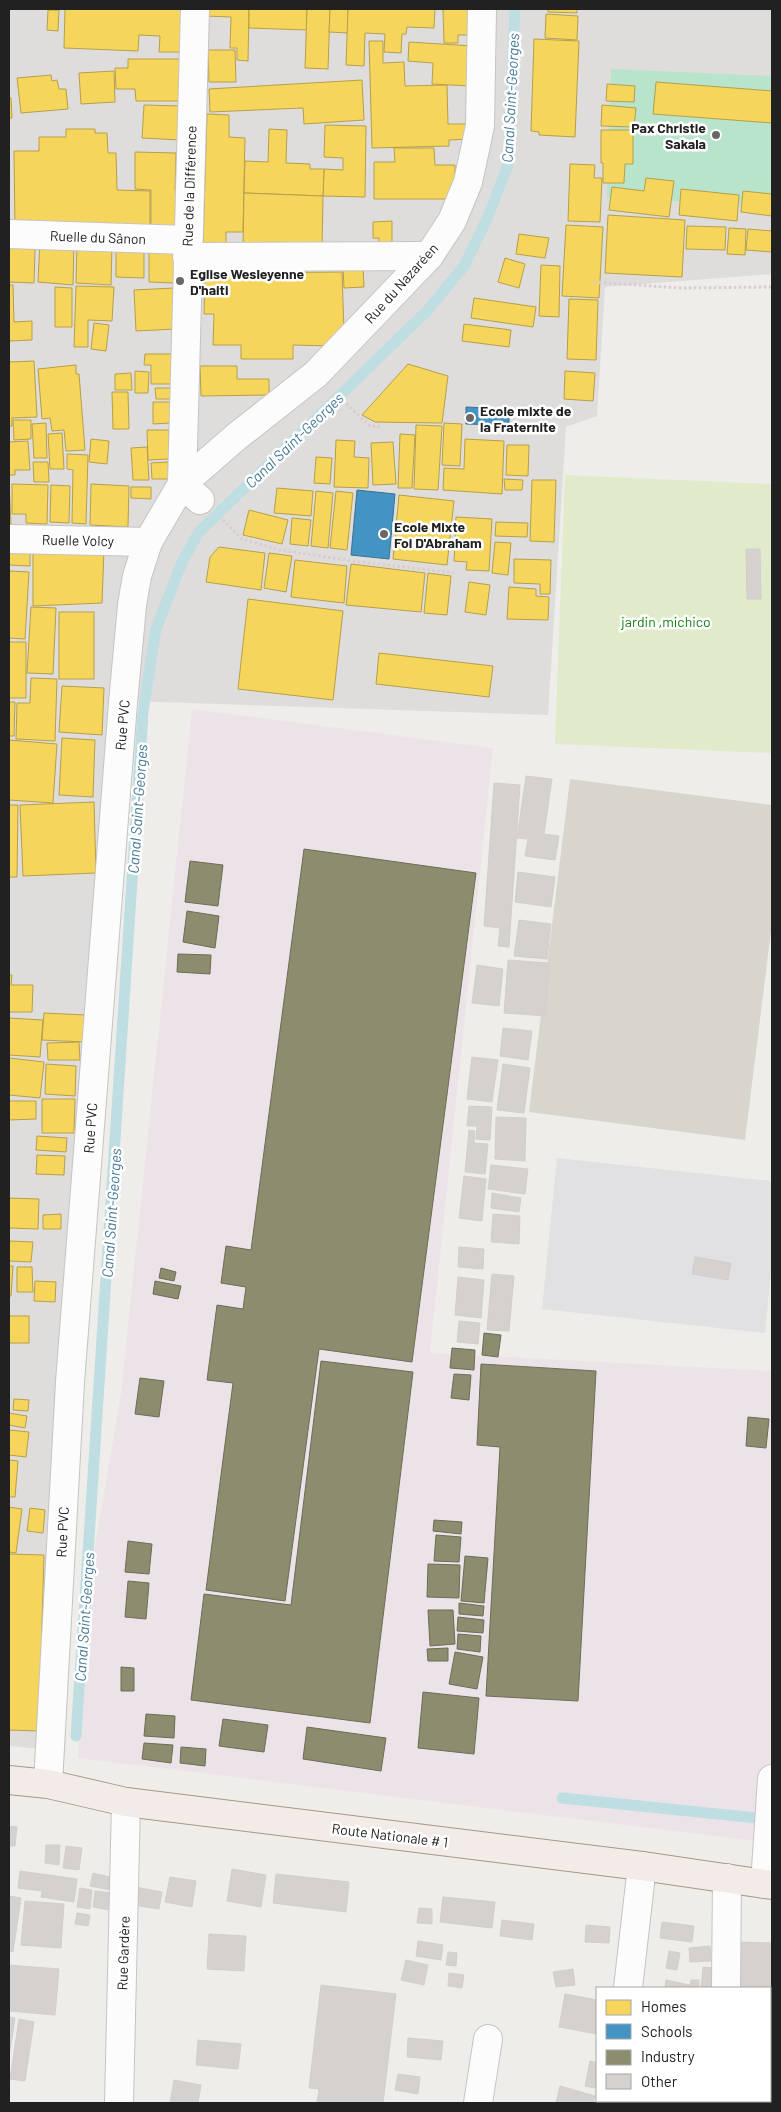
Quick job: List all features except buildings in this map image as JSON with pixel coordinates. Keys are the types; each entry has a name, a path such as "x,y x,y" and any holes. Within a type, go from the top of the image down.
{"main road":[{"name":"Route Nationale # 1","path":"9,1780 48,1784 126,1802 642,1866 769,1885"}],"street":[{"name":"Rue de la Différence","path":"191,492 187,248 195,9"},
{"name":"Rue du Nazaréen","path":"191,492 236,437 321,380 429,256 452,221 468,182 480,126 482,9"},
{"name":"Ruelle du Sânon","path":"9,234 187,248 429,256"},
{"name":"Rue PVC","path":"48,1784 70,1382 132,605 137,576 148,542 191,492"},
{"name":"Ruelle Volcy","path":"9,539 148,542"},
{"path":"769,1885 772,1779"},
{"name":"Rue Gardère","path":"119,2103 126,1802"},
{"path":"628,1987 642,1866"},
{"path":"726,1987 727,1878"},
{"path":"478,2103 488,2039"}],"path":[{"path":"594,282 679,288 772,287"},
{"path":"321,380 370,426 382,427"},
{"path":"228,525 242,539 280,550 360,562 456,573"}],"shaded area":[{"path":"9,9 772,9 772,274 605,287 597,416 566,427 548,715 129,701 72,1397 65,1751 9,1746"},
{"path":"192,709 493,748 430,1353 772,1371 772,1843 78,1758 90,1576 121,1393"},
{"path":"570,779 772,805 772,923 745,1140 529,1112"},
{"path":"557,1158 772,1181 772,1261 765,1333 542,1309"}],"green space":[{"path":"611,69 772,76 772,206 607,198"},
{"name":"jardin ,michico","path":"565,475 772,484 772,753 555,744"}],"waterway":[{"name":"Canal Saint-Georges","path":"76,1736 143,712 156,629 182,562 199,532 428,310 464,266 487,219 508,165 515,9"},
{"path":"562,1798 767,1819"}],"place":[{"name":"Pax Christie Sakala","path":"716,135"},
{"name":"Eglise Wesleyenne D'haiti","path":"180,281"},
{"name":"Ecole mixte de la Fraternite","path":"470,418"},
{"name":"Ecole Mixte Foi D'Abraham","path":"384,534"}]}
